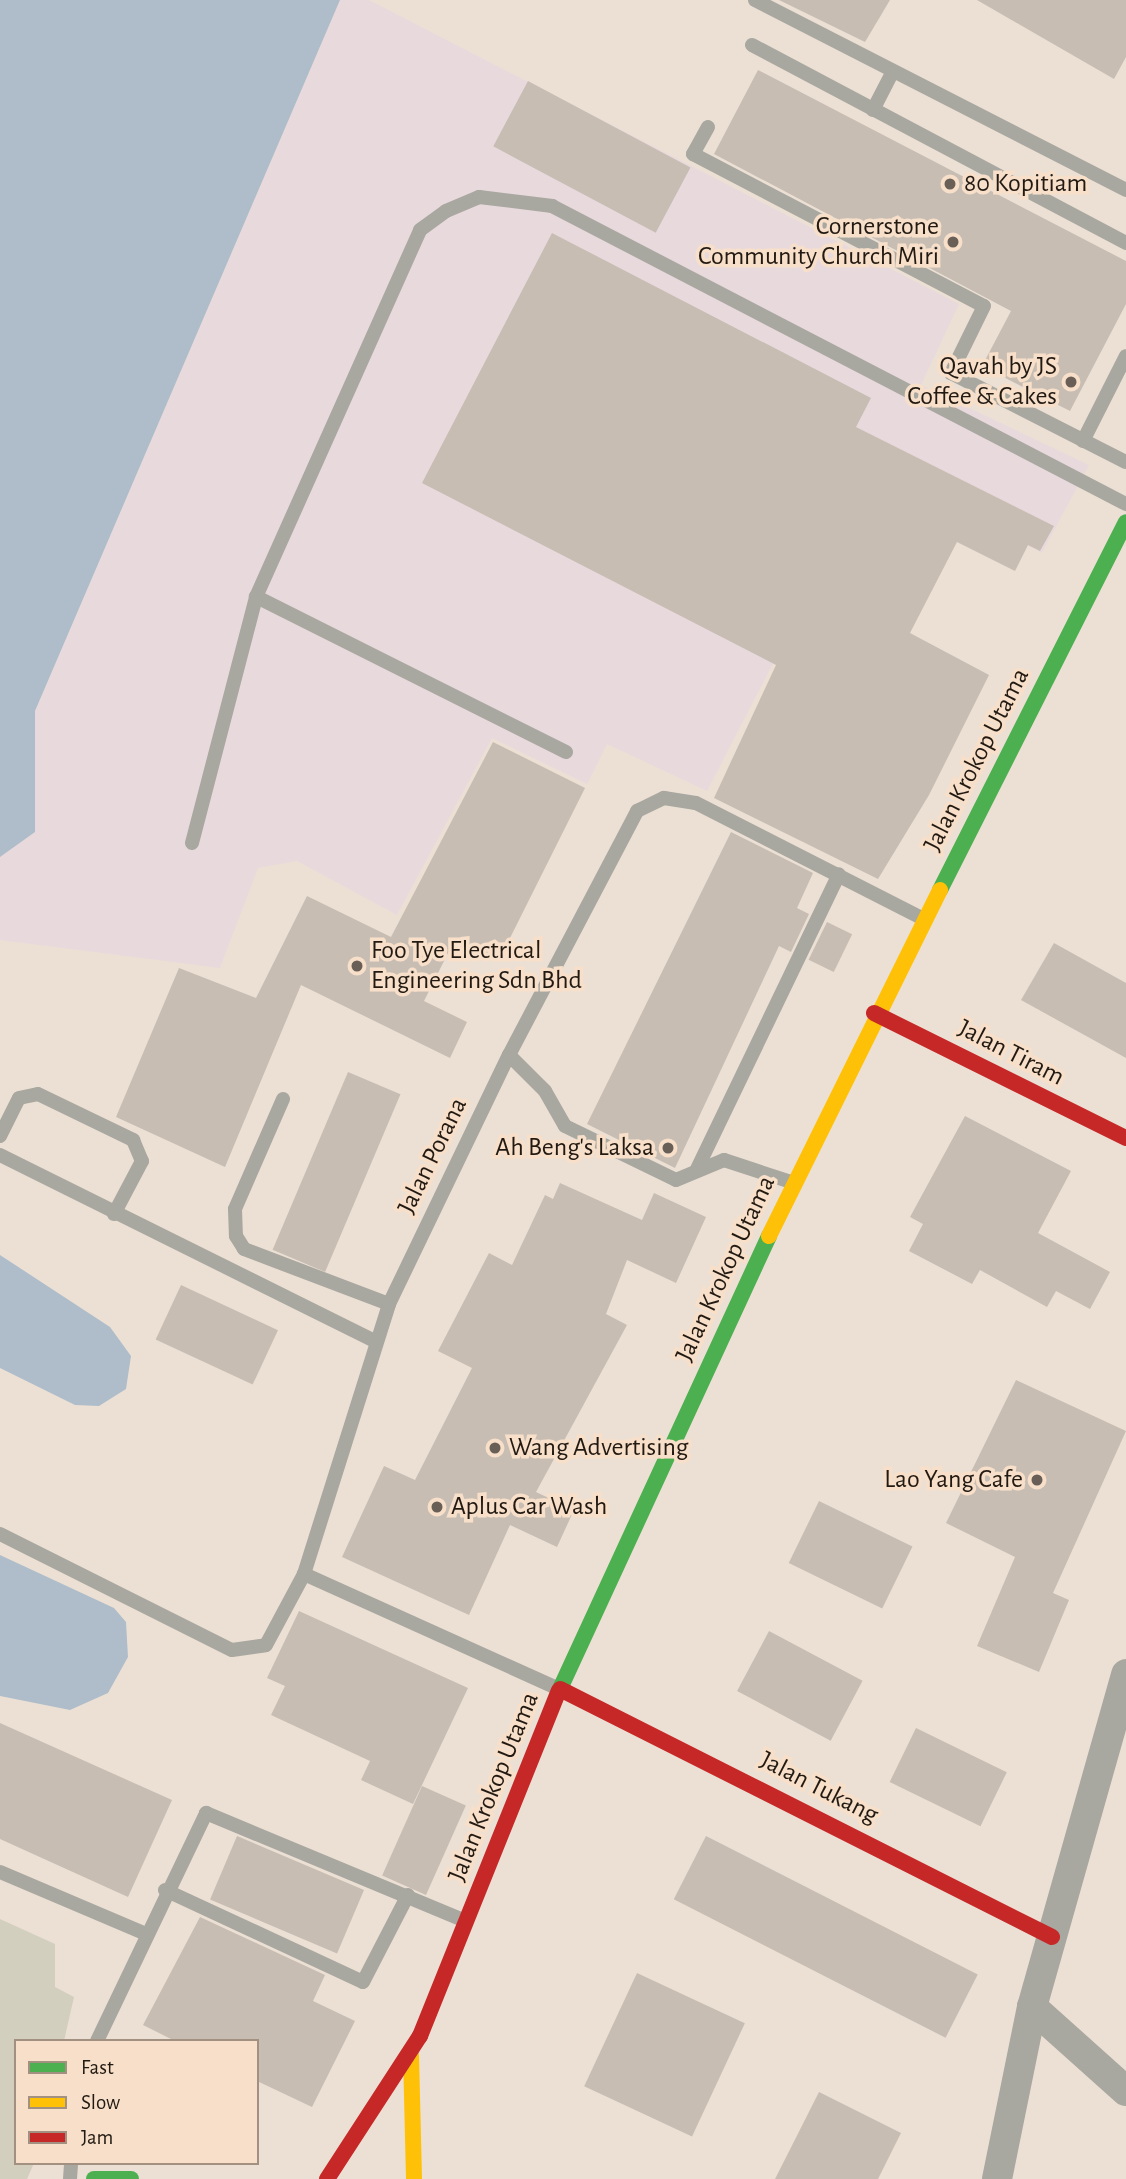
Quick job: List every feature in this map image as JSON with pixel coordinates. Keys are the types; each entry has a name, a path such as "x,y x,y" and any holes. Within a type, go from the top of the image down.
{"street":[{"name":"Jalan Krokop Utama","path":"411,2055 560,1689 793,1183 874,1013 1126,522"},
{"name":"Jalan Tiram","path":"874,1013 1126,1138"},
{"path":"997,2179 1032,2007 1126,1674"},
{"name":"Jalan Tukang","path":"560,1689 1052,1937"},
{"path":"1032,2007 1126,2091"},
{"path":"327,2179 368,2109 411,2055"},
{"path":"411,2055 414,2179"},
{"path":"94,2179 131,2179"}],"lane":[{"path":"755,0 892,73 1125,189"},
{"path":"752,46 1126,243"},
{"path":"873,110 892,73"},
{"path":"708,127 694,154 984,306 951,373 1126,462"},
{"path":"192,843 256,597 420,230 479,197 552,206 1126,504"},
{"path":"1083,441 1126,356"},
{"path":"256,597 566,752"},
{"name":"Jalan Porana","path":"0,1534 232,1650 266,1646 304,1574 373,1340 509,1055 637,811 664,798 696,803 924,919"},
{"path":"697,1170 839,874"},
{"path":"509,1055 545,1091 565,1126 676,1180 724,1160 793,1183"},
{"path":"0,1136 19,1098 38,1094 133,1140 142,1161 114,1214"},
{"path":"283,1099 235,1209 236,1236 244,1249 389,1304"},
{"path":"0,1155 114,1214 373,1340"},
{"path":"304,1574 560,1689"},
{"path":"98,2039 198,1819 216,1813 466,1921"},
{"path":"0,1872 146,1934"},
{"path":"166,1890 363,1982 408,1895"}],"shaded area":[{"path":"340,0 369,0 959,304 921,385 1089,465 1042,553 874,469 707,791 607,744 587,784 492,738 397,915 297,861 258,868 220,968 0,940 0,857 35,832 35,711"},
{"path":"0,1919 55,1944 55,1987 74,1997 64,2039 14,2039 14,2165 33,2165 27,2179 0,2179"}],"water":[{"path":"0,0 340,0 35,711 35,832 0,857"},
{"path":"0,1255 110,1327 131,1356 126,1389 99,1406 75,1405 0,1368"},
{"path":"0,1555 114,1608 126,1622 128,1657 108,1693 70,1710 0,1696"}],"building":[{"path":"779,0 890,0 865,42"},
{"path":"977,0 1126,0 1126,57 1114,79"},
{"path":"758,70 1126,261 1126,304 1070,411 982,366 1011,311 714,154"},
{"path":"528,81 690,167 656,233 493,146"},
{"path":"552,233 871,398 856,427 1054,526 1040,551 1028,545 1015,571 957,542 910,633 989,675 929,795 878,879 714,798 776,665 422,483"},
{"path":"493,742 585,788 499,960 455,939 424,1001 467,1022 450,1058 301,985 225,1167 116,1117 179,968 256,998 307,896 391,937"},
{"path":"731,832 813,873 797,908 809,914 791,952 779,946 675,1168 587,1124"},
{"path":"827,922 852,934 834,972 809,960"},
{"path":"1054,943 1126,983 1126,1058 1021,1000"},
{"path":"348,1072 400,1094 325,1272 273,1250"},
{"path":"965,1116 1071,1171 1038,1233 1110,1272 1090,1309 1056,1291 1047,1307 980,1270 972,1284 909,1251 923,1224 910,1217"},
{"path":"560,1183 642,1220 654,1193 706,1217 676,1283 627,1260 606,1314 627,1325 536,1492 574,1510 557,1547 510,1525 469,1615 342,1557 384,1466 415,1480 472,1368 438,1351 489,1253 512,1265 545,1195 553,1199"},
{"path":"181,1285 278,1330 253,1385 156,1339"},
{"name":"Lao Yang Cafe","path":"1016,1380 1126,1431 1053,1593 1069,1600 1039,1672 977,1646 1015,1557 946,1523"},
{"path":"819,1501 912,1547 882,1609 789,1563"},
{"path":"299,1611 468,1688 413,1804 361,1780 370,1761 271,1715 285,1686 267,1678"},
{"path":"769,1631 863,1681 831,1741 737,1691"},
{"path":"0,1723 172,1800 128,1897 0,1839"},
{"path":"916,1728 1007,1772 980,1826 890,1782"},
{"path":"422,1786 466,1806 426,1895 382,1876"},
{"path":"237,1836 364,1890 337,1953 210,1900"},
{"path":"706,1836 978,1974 946,2038 674,1899"},
{"path":"200,1917 325,1975 313,2001 355,2021 312,2107 259,2082 259,2039 171,2039 143,2025"},
{"path":"637,1973 745,2023 692,2137 584,2086"},
{"path":"819,2092 901,2133 878,2179 775,2179"}],"traffic: fast":[{"path":"940,890 1126,522"},
{"path":"559,1691 769,1236"},
{"path":"94,2179 131,2179"}],"traffic: slow":[{"path":"769,1236 940,890"},
{"path":"411,2055 414,2179"}],"traffic: jam":[{"path":"874,1013 1126,1138"},
{"path":"560,1689 1052,1937"},
{"path":"327,2179 420,2036 559,1691"}],"place":[{"name":"80 Kopitiam","path":"950,184"},
{"name":"Cornerstone Community Church Miri","path":"953,242"},
{"name":"Qavah by JS Coffee & Cakes","path":"1071,382"},
{"name":"Foo Tye Electrical Engineering Sdn Bhd","path":"357,966"},
{"name":"Ah Beng's Laksa","path":"668,1148"},
{"name":"Wang Advertising","path":"495,1448"},
{"name":"Lao Yang Cafe","path":"1037,1480"},
{"name":"Aplus Car Wash","path":"437,1507"}]}
